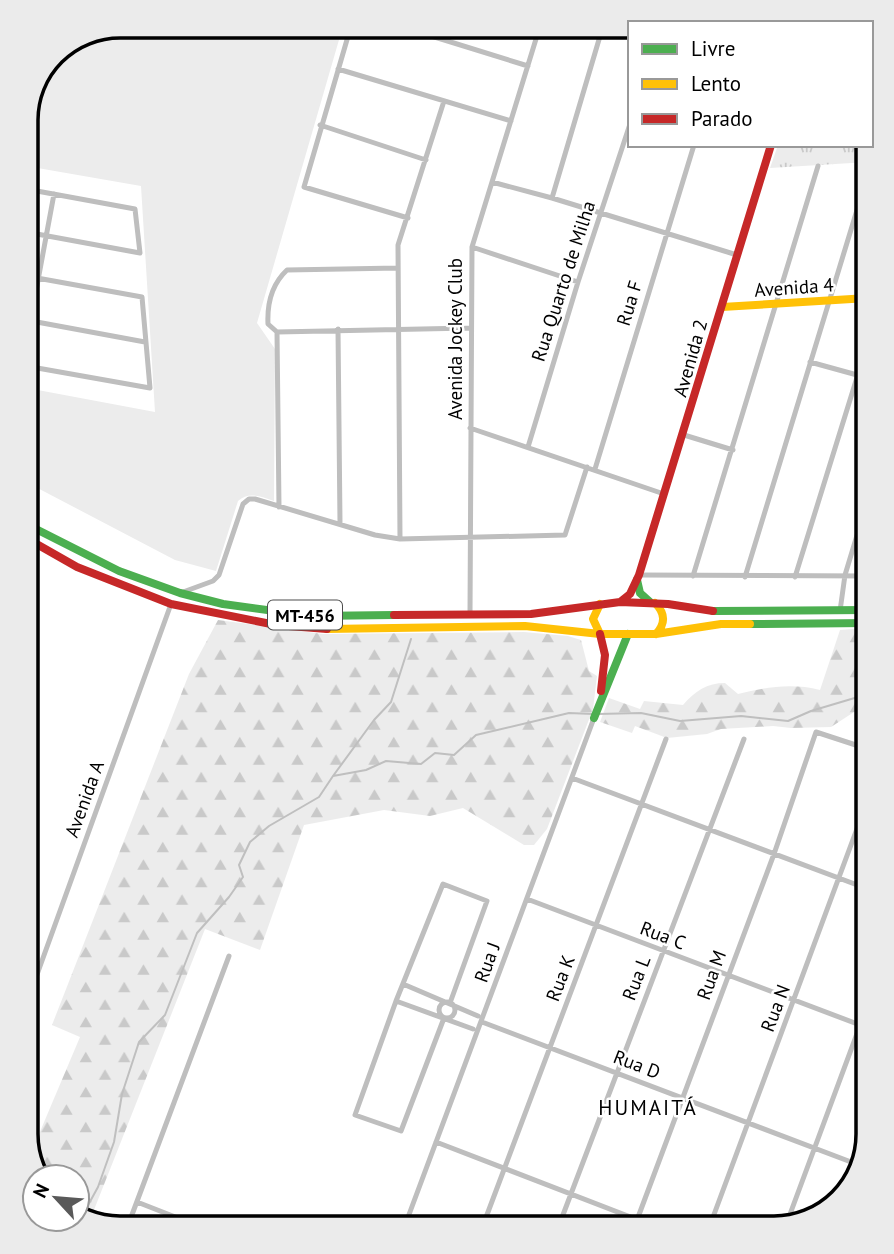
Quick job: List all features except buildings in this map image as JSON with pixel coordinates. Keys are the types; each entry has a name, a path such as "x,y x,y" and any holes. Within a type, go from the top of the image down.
{"main road":[{"name":"Avenida 2","path":"620,602 630,594 638,577 684,435 770,147"},
{"name":"Avenida 4","path":"722,307 856,298"},
{"name":"MT-456","path":"39,530 119,571 180,593 223,604 312,616 531,614 620,602 653,603 720,612 856,610"},
{"name":"MT-456","path":"39,545 77,567 171,604 219,616 303,627 331,629 525,626 600,634 656,634 721,624 856,623"},
{"path":"638,577 640,593 660,607 664,618 661,630 656,634"},
{"name":"Rua J","path":"598,708 606,660 606,649 593,619 600,604"},
{"name":"Rua J","path":"594,718 628,634"}],"street":[{"path":"347,38 304,187 408,218"},
{"path":"439,38 528,66"},
{"name":"Avenida Jockey Club","path":"472,536 472,247 536,39"},
{"path":"552,198 599,39"},
{"path":"338,69 511,121"},
{"path":"400,539 398,245 444,101"},
{"path":"320,125 426,160"},
{"name":"Rua Quarto de Milha","path":"528,447 628,130"},
{"name":"Rua F","path":"595,469 693,147"},
{"path":"693,576 818,166"},
{"path":"492,182 738,255"},
{"path":"39,191 135,209 140,253 39,235"},
{"path":"39,274 54,194"},
{"path":"745,577 856,212"},
{"path":"472,247 578,282"},
{"path":"398,268 287,270 278,279 268,307 268,324 277,332 470,328"},
{"path":"39,278 142,298 150,388 39,368"},
{"path":"39,323 145,342"},
{"path":"338,330 340,523"},
{"path":"277,332 279,507"},
{"path":"810,362 856,374"},
{"path":"795,577 856,381"},
{"path":"470,428 664,494"},
{"path":"684,435 733,450"},
{"path":"180,593 214,582 219,575 243,504 249,499 375,535 400,539 565,535 587,467"},
{"path":"470,614 472,536"},
{"path":"839,611 845,575 856,539"},
{"path":"638,577 856,575"},
{"name":"Avenida A","path":"38,971 171,604"},
{"name":"Rua J","path":"409,1215 594,718"},
{"name":"Rua M","path":"638,1216 774,854 816,732 856,745"},
{"name":"Rua K","path":"487,1216 666,739"},
{"name":"Rua L","path":"562,1216 707,830 744,739"},
{"path":"572,778 856,885"},
{"name":"Rua N","path":"713,1216 856,833"},
{"path":"444,1018 401,1131 355,1115 443,884 487,901 450,1003"},
{"name":"Rua C","path":"527,899 856,1024"},
{"path":"132,1215 229,957"},
{"path":"403,984 478,1016"},
{"path":"397,1001 473,1029"},
{"path":"450,1003 454,1006 454,1013 449,1018 444,1018 440,1014 440,1006 450,1003"},
{"name":"Rua D","path":"482,1022 850,1162"},
{"path":"790,1214 856,1036"},
{"path":"436,1142 628,1216"},
{"path":"137,1202 170,1215"}],"green space":[{"path":"120,38 339,38 257,323 275,349 274,501 246,496 238,501 216,571 175,560 39,489 39,390 155,412 141,186 39,168 41,99 52,75 62,62 75,52 104,40"},
{"path":"777,147 856,147 856,163 770,168"},
{"path":"218,620 323,634 524,632 568,636 581,640 589,671 597,676 593,709 547,829 534,845 524,845 463,808 430,816 384,810 304,825 260,950 205,929 94,1211 91,1210 91,1163 44,1163 41,1155 38,1136 80,1037 52,1025 189,674"},
{"path":"856,629 856,711 831,727 721,729 707,734 667,738 635,726 632,733 600,722 609,698 640,709 644,701 683,705 702,689 719,683 725,683 738,694 779,687 820,690 840,630"}],"waterway":[{"path":"333,776 374,720 391,702 411,639"},
{"path":"598,714 641,713 680,721 741,716 788,721 856,698"},
{"path":"91,1200 114,1142 122,1094 139,1042 165,1015 197,933 243,877 239,865 250,842 269,826 319,797 333,776 366,770 386,761 421,764 435,753 454,755 476,735 569,713 593,714"}],"traffic: fast":[{"path":"39,530 119,571 180,593 223,604 312,616 394,615"},
{"path":"637,580 640,593 650,602"},
{"path":"713,611 856,610"},
{"path":"750,624 856,623"},
{"path":"594,718 628,634"}],"traffic: slow":[{"path":"722,307 856,299"},
{"path":"655,603 663,618 656,634"},
{"path":"600,604 593,619 600,634"},
{"path":"327,629 525,626 600,634 656,634 721,624 750,624"}],"traffic: jam":[{"path":"620,602 630,594 639,575 770,147"},
{"path":"39,545 77,567 171,604 276,625 327,629"},
{"path":"394,615 531,614 620,602 668,604 713,611"},
{"path":"600,634 605,655 601,691"}],"district":[{"name":"HUMAITÁ","path":"648,1107"}]}
